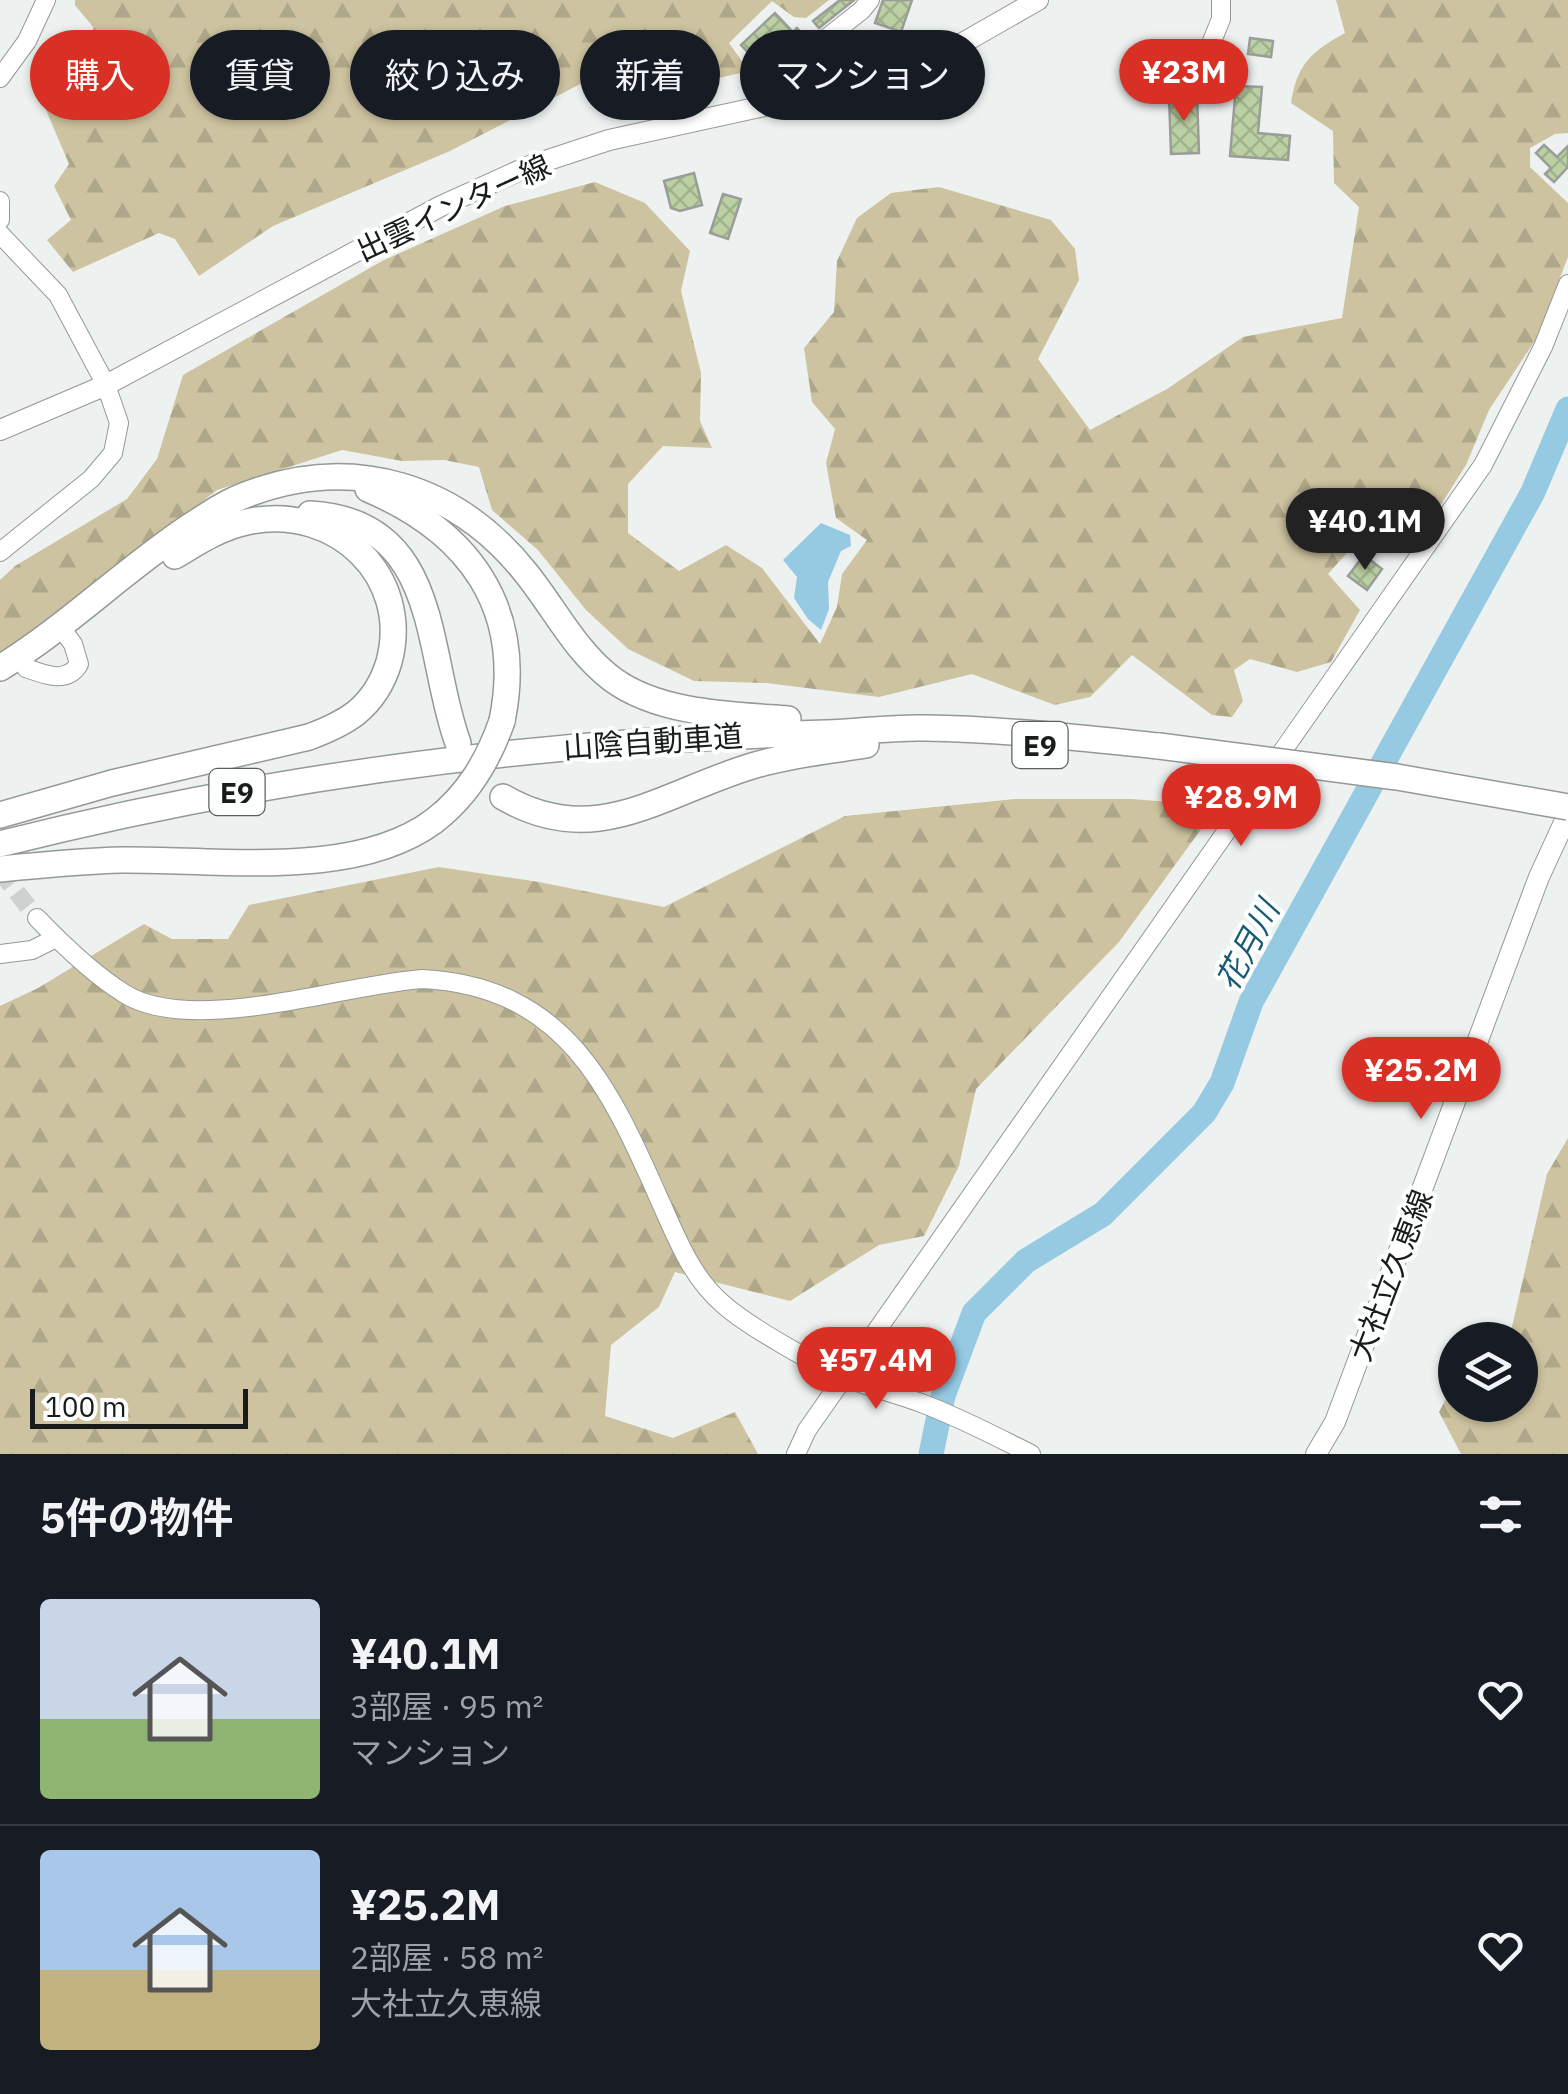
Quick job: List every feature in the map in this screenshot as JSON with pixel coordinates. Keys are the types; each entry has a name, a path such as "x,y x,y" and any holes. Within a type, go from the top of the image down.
{"highway":[{"path":"0,868 118,860 343,858 399,842 434,821 462,795 480,772 502,721 508,693 505,639 488,588 460,548 418,514 362,486 329,478"},
{"path":"64,631 142,559 245,494 288,481 374,478 437,498 496,540 527,574 582,651 614,681 658,700 720,713 921,732"},
{"path":"0,684 13,668 64,631 205,538 255,520 288,515 336,516 379,538 398,556 424,600 445,700 467,749"},
{"path":"0,815 309,738 358,712 376,692 387,669 394,624 384,584 372,565 348,543 316,526 282,519 255,520"},
{"path":"503,797 548,818 570,822 594,820 630,812 725,775 790,756 921,732"},
{"name":"山陰自動車道","path":"467,749 704,735 1014,732 1397,777 1568,812"},
{"name":"E9","path":"0,844 213,796 467,749"}],"main road":[{"name":"出雲インター線","path":"985,30 1038,0"},
{"name":"出雲インター線","path":"0,430 106,385 441,206 527,167 609,140 740,112"},
{"name":"大社立久恵線","path":"1316,1454 1335,1422 1539,877 1568,812"}],"street":[{"path":"0,78 26,41 46,0"},
{"path":"837,30 870,0"},
{"path":"1202,68 1221,19 1221,0"},
{"path":"0,201 0,220"},
{"path":"0,234 58,295 106,385 120,423 114,453 91,479 0,552"},
{"path":"796,1454 807,1430 1484,465 1543,347 1568,284"},
{"path":"13,668 48,676 74,671 79,664 64,631"},
{"path":"38,918 56,938 127,996 166,1008 246,1006 423,979 451,980 531,1011 561,1033 607,1090 686,1260 705,1287 747,1322 846,1378 962,1419 1031,1454"},
{"path":"0,954 32,950 56,938"}],"green space":[{"path":"75,0 829,0 806,18 794,17 772,1 729,43 740,58 740,73 720,78 720,30 580,30 580,84 560,94 560,30 350,30 350,120 510,120 450,151 273,226 199,276 175,239 159,233 73,272 47,240 71,220 54,186 69,164 50,120 170,120 170,30 93,30"},
{"path":"1336,0 1568,0 1568,133 1555,134 1530,148 1530,167 1568,203 1568,257 1536,339 1489,410 1466,465 1430,522 1410,537 1391,528 1376,545 1354,545 1328,574 1360,610 1331,662 1297,672 1250,659 1234,670 1243,701 1232,717 1212,715 1132,655 1090,697 1055,705 972,674 879,697 766,683 694,681 628,649 586,610 538,550 492,510 479,467 444,460 402,461 342,450 217,490 0,660 0,580 15,566 127,499 157,459 183,375 382,261 505,206 595,182 645,203 690,251 681,291 701,373 700,421 712,448 663,446 628,484 628,533 679,571 726,545 762,568 820,644 837,607 842,574 867,540 836,518 826,463 835,429 812,402 804,348 834,312 837,261 857,218 891,193 939,187 1051,220 1075,249 1079,280 1038,359 1090,430 1167,389 1243,337 1342,318 1359,207 1334,183 1333,131 1291,103 1297,78 1308,61 1345,33"},
{"path":"1015,799 1132,799 1218,806 1119,942 976,1089 959,1166 924,1236 879,1245 790,1301 675,1272 659,1307 611,1345 605,1416 673,1438 735,1412 758,1454 0,1454 0,1006 38,988 144,924 172,939 228,939 249,905 439,867 664,907 845,816"},
{"path":"1568,1138 1568,1454 1461,1454 1444,1422 1538,1422 1538,1322 1513,1322 1547,1174"}],"water":[{"path":"821,523 850,535 851,546 841,551 828,582 829,609 821,630 794,598 797,577 783,560"}],"building":[{"path":"840,0 854,0 819,28 813,21"},
{"path":"883,0 912,0 902,30 875,23"},
{"path":"775,13 791,30 757,30"},
{"path":"1250,38 1273,41 1271,57 1248,54"},
{"path":"1236,86 1262,87 1258,133 1290,136 1288,160 1230,156"},
{"path":"1197,94 1199,153 1171,154 1169,95"},
{"path":"1544,145 1557,157 1568,146 1568,167 1554,182 1545,174 1551,168 1536,153"},
{"path":"694,173 702,205 680,211 671,208 664,181"},
{"path":"723,194 741,199 728,239 710,233"},
{"path":"1364,555 1382,569 1367,590 1348,576"}],"waterway":[{"name":"花月川","path":"931,1454 943,1396 974,1313 1026,1261 1103,1214 1204,1113 1222,1083 1251,1002 1533,492 1568,409"}],"tunnel":[{"path":"0,871 37,918"}]}
